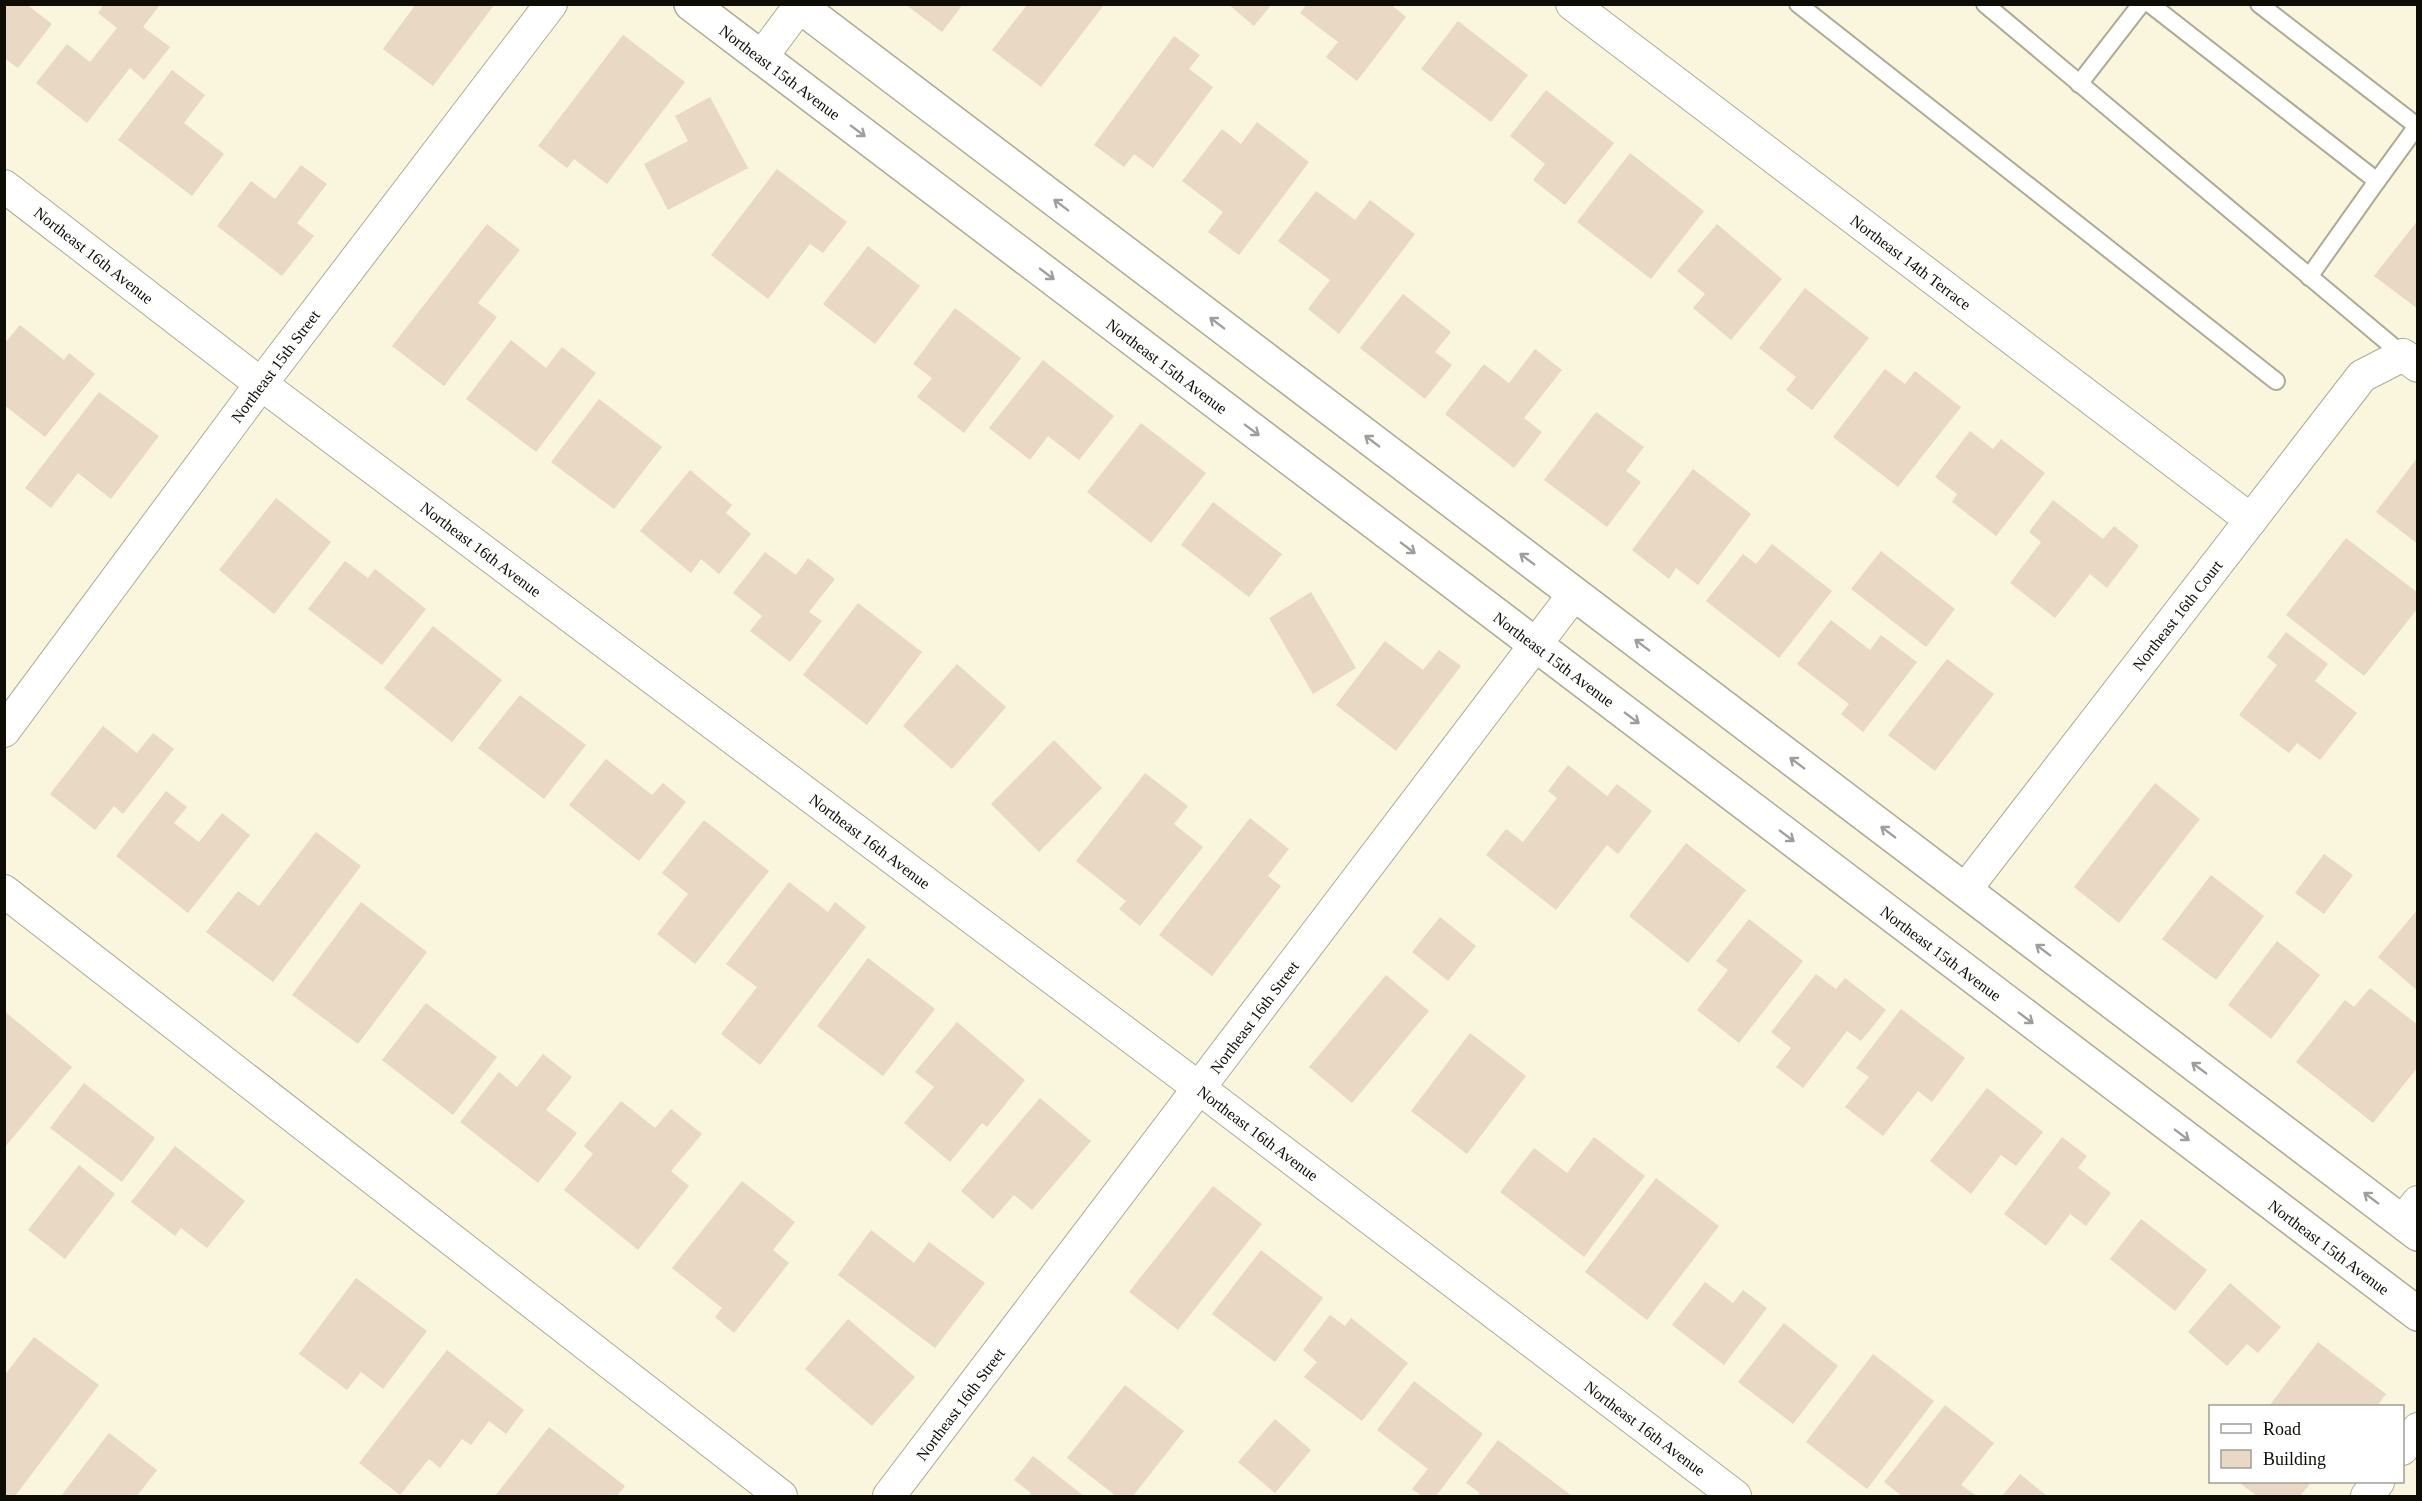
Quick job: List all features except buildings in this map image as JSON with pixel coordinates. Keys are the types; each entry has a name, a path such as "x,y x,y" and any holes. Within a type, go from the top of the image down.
{"street":[{"name":"Northeast 15th Street","path":"4,731 261,384 551,4"},
{"name":"Northeast 15th Avenue","path":"691,4 2418,1314"},
{"name":"Northeast 14th Terrace","path":"1572,4 2251,520"},
{"path":"761,58 799,5 1965,890 2412,1219"},
{"name":"Northeast 16th Avenue","path":"4,186 261,384 1199,1088 1735,1497"},
{"name":"Northeast 16th Court","path":"1965,890 2362,376 2410,361"},
{"name":"Northeast 16th Street","path":"889,1497 1574,594"},
{"path":"4,891 781,1497"},
{"path":"2404,1448 2418,1429"},
{"path":"2367,1497 2377,1483"}],"lane":[{"path":"1798,4 2276,381"},
{"path":"1985,4 2410,361"},
{"path":"2079,84 2141,4"},
{"path":"2150,4 2377,181"},
{"path":"2259,4 2417,126 2309,277"}]}
